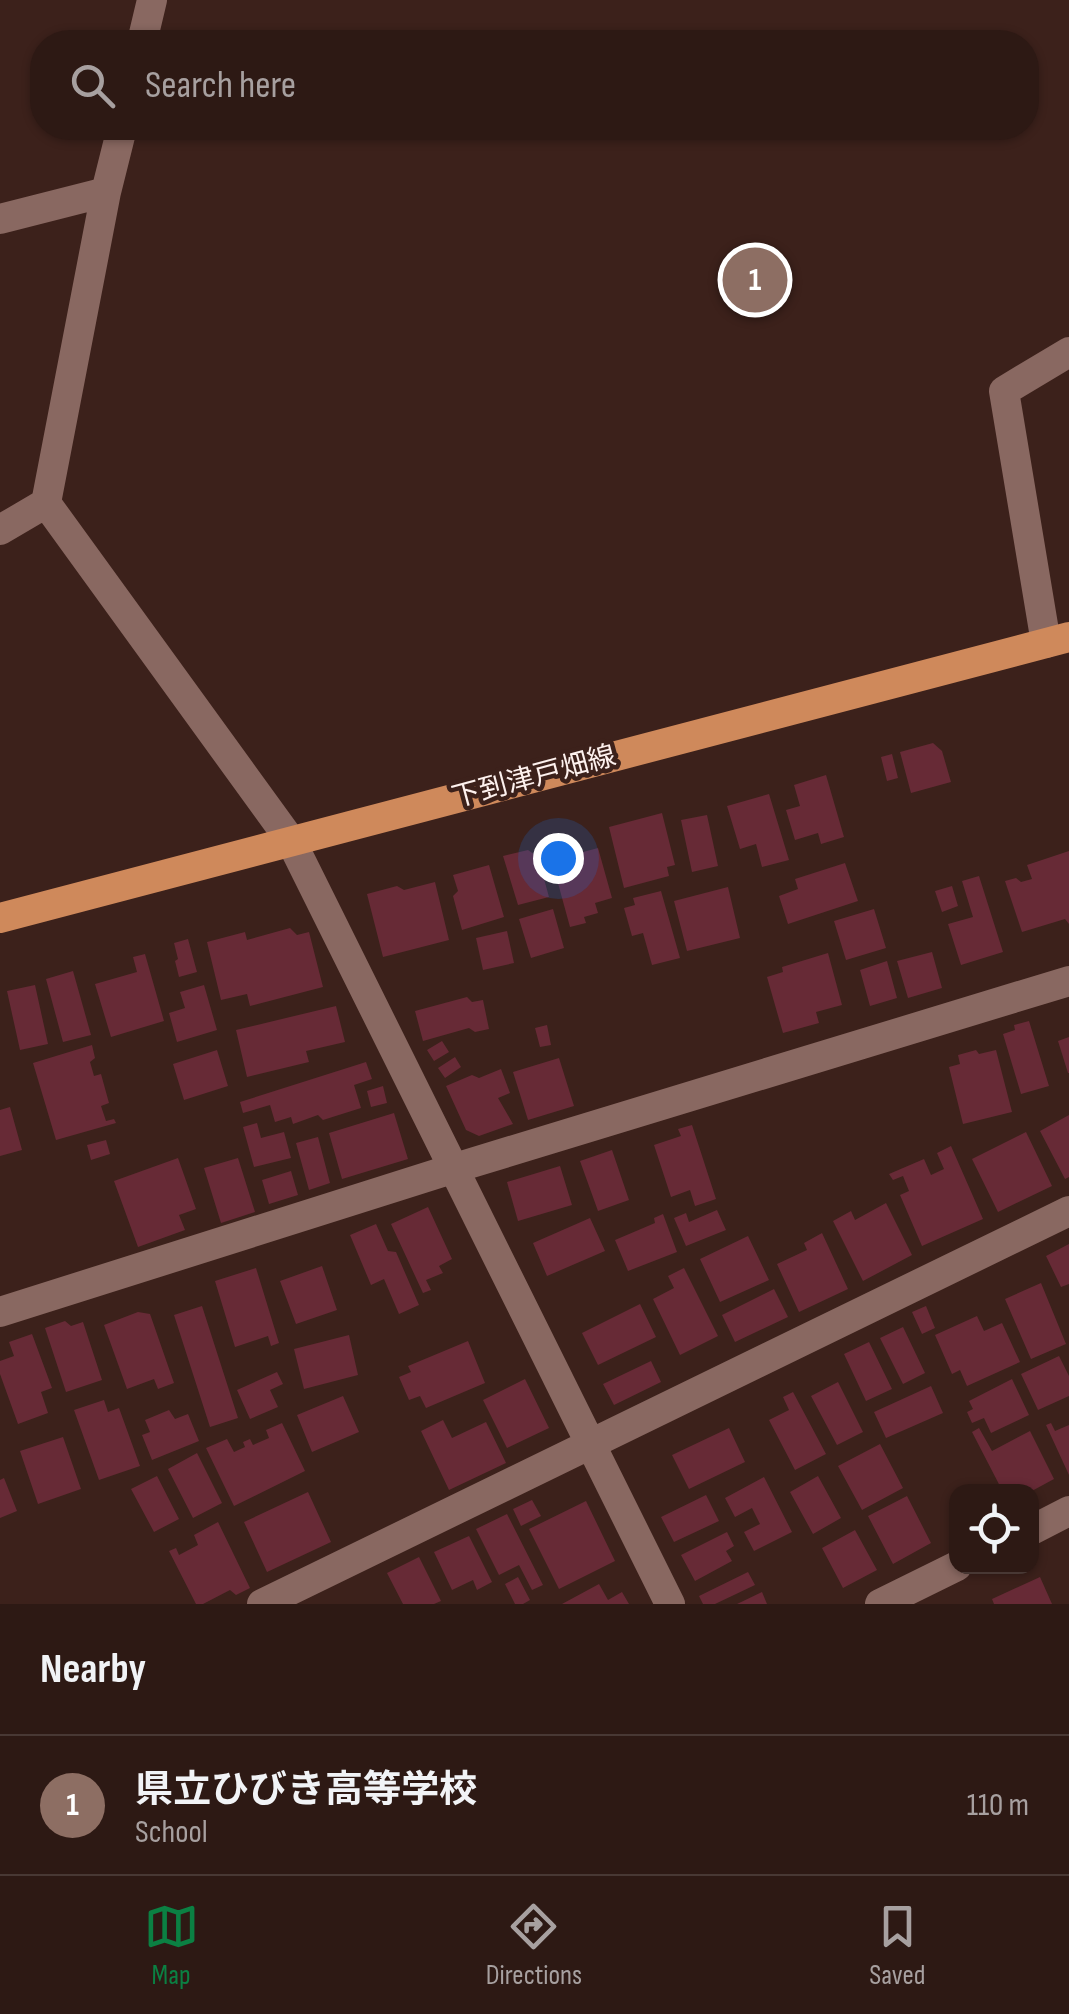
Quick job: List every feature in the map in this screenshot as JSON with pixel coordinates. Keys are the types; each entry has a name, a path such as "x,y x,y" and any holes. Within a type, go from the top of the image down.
{"main road":[{"name":"下到津戸畑線","path":"0,918 1058,640"}],"street":[{"path":"145,30 152,0"},
{"path":"119,140 46,503 291,841 670,1604"},
{"path":"0,219 106,192"},
{"path":"1058,640 1004,391 1069,352"},
{"path":"0,530 46,503"},
{"path":"0,1312 1069,981"},
{"path":"262,1604 1069,1211"},
{"path":"1039,1526 1069,1511"},
{"path":"880,1604 949,1570"}],"building":[{"path":"933,743 942,751 951,782 911,793 900,752"},
{"path":"892,754 898,778 887,781 881,757"},
{"path":"826,775 844,837 821,844 818,833 795,840 786,810 800,806 794,785"},
{"path":"769,794 789,860 762,867 756,844 740,849 727,806"},
{"path":"662,813 675,865 667,867 669,876 624,888 609,827"},
{"path":"707,815 718,866 692,872 681,820"},
{"path":"571,848 572,855 598,848 612,898 595,903 598,913 584,917 586,923 570,927 550,854"},
{"path":"528,850 538,857 549,897 518,905 503,856"},
{"path":"1069,851 1069,924 1065,919 1022,932 1005,881 1032,879 1027,865"},
{"path":"845,863 858,901 788,924 779,896 798,889 795,879"},
{"path":"489,865 504,917 462,930 453,896 458,891 453,875"},
{"path":"979,876 1003,952 961,965 948,924 973,917 962,881"},
{"path":"435,882 449,940 383,957 367,894"},
{"path":"952,886 958,906 942,912 935,891"},
{"path":"728,887 740,938 687,951 674,901"},
{"path":"661,891 680,958 652,965 643,933 632,936 624,908 635,905 633,898"},
{"path":"553,909 564,948 531,958 519,919"},
{"path":"874,909 886,948 846,960 834,921"},
{"path":"290,928 297,935 309,932 323,987 250,1006 247,994 221,1000 207,942 245,932 247,940"},
{"path":"507,931 514,963 483,970 476,938"},
{"path":"188,939 197,972 179,977 174,943"},
{"path":"932,952 942,988 908,998 897,961"},
{"path":"828,953 842,1005 816,1012 819,1023 783,1033 767,977 783,972 782,967"},
{"path":"145,954 164,1021 111,1037 95,984 137,972 133,957"},
{"path":"887,961 897,998 870,1006 860,970"},
{"path":"73,971 91,1035 63,1042 46,979"},
{"path":"35,985 48,1044 20,1050 7,991"},
{"path":"204,985 217,1030 177,1042 169,1013 185,1008 180,992"},
{"path":"467,997 472,1002 483,1000 489,1029 475,1032 469,1028 423,1041 415,1011"},
{"path":"336,1006 345,1042 306,1051 309,1062 247,1077 236,1030"},
{"path":"1029,1021 1049,1086 1021,1094 1003,1034 1015,1030 1014,1025"},
{"path":"547,1025 551,1045 540,1047 535,1028"},
{"path":"1069,1037 1069,1073 1068,1073 1058,1041"},
{"path":"442,1041 449,1052 434,1061 427,1050"},
{"path":"92,1045 95,1058 90,1062 94,1076 101,1074 109,1103 101,1106 106,1121 114,1119 116,1123 56,1140 33,1063"},
{"path":"217,1050 228,1086 184,1100 173,1064"},
{"path":"976,1050 979,1054 996,1050 1012,1112 963,1124 949,1067 960,1064 958,1055"},
{"path":"455,1057 461,1067 445,1078 438,1068"},
{"path":"559,1058 574,1106 528,1120 513,1072"},
{"path":"366,1062 372,1079 354,1085 361,1108 323,1120 318,1115 293,1124 291,1117 275,1122 270,1105 243,1113 240,1102"},
{"path":"501,1069 510,1093 498,1098 513,1124 479,1136 466,1130 446,1086"},
{"path":"383,1086 387,1103 371,1107 367,1091"},
{"path":"10,1107 22,1150 0,1156 0,1110"},
{"path":"394,1113 408,1159 342,1179 329,1133"},
{"path":"1069,1115 1069,1177 1065,1179 1040,1131"},
{"path":"257,1123 261,1138 284,1132 291,1158 254,1167 243,1127"},
{"path":"692,1125 716,1199 695,1206 690,1190 671,1197 654,1145 681,1136 678,1129"},
{"path":"1026,1132 1052,1186 998,1212 972,1159"},
{"path":"318,1137 330,1183 309,1190 296,1143"},
{"path":"106,1140 110,1154 91,1160 87,1145"},
{"path":"951,1146 983,1219 922,1246 900,1195 909,1191 903,1176 893,1180 889,1174 924,1159 931,1175 944,1169 937,1153"},
{"path":"612,1150 629,1200 598,1211 580,1161"},
{"path":"178,1158 196,1209 179,1215 185,1230 138,1247 114,1181"},
{"path":"238,1158 255,1212 221,1223 204,1168"},
{"path":"560,1166 572,1205 518,1221 507,1182"},
{"path":"291,1171 298,1195 269,1204 262,1180"},
{"path":"886,1203 912,1255 863,1281 833,1221 851,1211 855,1220"},
{"path":"428,1207 452,1259 439,1266 443,1273 426,1280 431,1290 423,1293 391,1224"},
{"path":"717,1210 726,1230 686,1246 674,1218 686,1213 689,1222"},
{"path":"663,1214 677,1252 628,1271 615,1240 655,1223 654,1218"},
{"path":"590,1218 605,1251 547,1276 533,1243"},
{"path":"376,1224 388,1251 396,1252 419,1305 399,1314 384,1279 371,1285 350,1235"},
{"path":"822,1233 848,1289 799,1312 777,1264 807,1250 804,1243"},
{"path":"748,1236 769,1280 720,1302 700,1259"},
{"path":"1069,1244 1069,1284 1061,1287 1046,1256"},
{"path":"322,1266 337,1310 296,1324 280,1281"},
{"path":"256,1268 279,1343 271,1346 268,1336 235,1347 215,1281"},
{"path":"684,1268 718,1336 680,1355 653,1299 674,1288 668,1276"},
{"path":"1041,1283 1066,1344 1031,1359 1005,1299"},
{"path":"774,1289 788,1317 735,1342 722,1315"},
{"path":"640,1304 656,1337 598,1365 582,1333"},
{"path":"202,1306 238,1418 210,1427 174,1315"},
{"path":"926,1306 935,1328 922,1334 912,1312"},
{"path":"138,1312 150,1314 174,1383 158,1389 154,1379 127,1389 104,1325"},
{"path":"977,1316 984,1331 1002,1323 1020,1362 967,1386 960,1370 952,1374 935,1335"},
{"path":"65,1321 71,1326 83,1322 102,1380 66,1392 45,1328"},
{"path":"903,1327 925,1373 903,1384 880,1338"},
{"path":"32,1334 52,1388 41,1392 48,1413 18,1424 0,1374 0,1361 14,1356 9,1342"},
{"path":"349,1335 358,1375 304,1389 294,1349"},
{"path":"468,1341 485,1383 426,1408 420,1396 409,1400 399,1377 411,1372 408,1366"},
{"path":"869,1342 892,1389 866,1401 844,1354"},
{"path":"1059,1356 1069,1376 1069,1396 1038,1410 1021,1374"},
{"path":"651,1361 661,1382 614,1405 603,1384"},
{"path":"277,1372 283,1384 270,1390 278,1407 250,1419 237,1390"},
{"path":"525,1379 549,1428 507,1448 483,1400"},
{"path":"1012,1379 1029,1415 991,1433 984,1418 972,1423 967,1412 973,1409 969,1401"},
{"path":"838,1382 863,1432 837,1445 811,1396"},
{"path":"931,1386 943,1413 886,1438 874,1412"},
{"path":"793,1392 826,1454 795,1470 769,1420 789,1410 783,1397"},
{"path":"343,1396 359,1432 312,1452 297,1415"},
{"path":"104,1400 108,1412 119,1408 140,1466 99,1480 74,1410"},
{"path":"169,1410 175,1419 188,1414 199,1441 152,1460 142,1435 150,1432 145,1420"},
{"path":"443,1420 452,1438 486,1422 506,1463 449,1490 421,1431"},
{"path":"282,1423 305,1471 234,1506 206,1448 227,1439 234,1452 245,1447 243,1442 250,1439 253,1445 269,1438 266,1430"},
{"path":"1051,1423 1055,1431 1069,1425 1069,1475 1046,1425"},
{"path":"729,1428 745,1462 689,1489 672,1455"},
{"path":"979,1428 992,1451 1030,1431 1054,1479 1039,1487 1039,1484 999,1484 972,1432"},
{"path":"63,1437 81,1489 38,1504 20,1451"},
{"path":"880,1444 903,1488 862,1510 838,1466"},
{"path":"197,1453 222,1503 193,1518 168,1469"},
{"path":"157,1476 179,1519 154,1532 131,1489"},
{"path":"818,1476 841,1518 813,1534 790,1492"},
{"path":"764,1477 792,1532 754,1551 744,1532 760,1524 752,1508 735,1517 725,1498"},
{"path":"4,1478 17,1511 0,1518 0,1480"},
{"path":"308,1492 331,1542 267,1572 244,1522"},
{"path":"706,1495 719,1521 674,1542 661,1517"},
{"path":"907,1496 931,1543 893,1564 868,1516"},
{"path":"532,1500 541,1516 521,1526 513,1509"},
{"path":"586,1501 615,1561 559,1589 529,1529"},
{"path":"507,1514 543,1585 532,1590 519,1565 499,1575 476,1529"},
{"path":"218,1522 250,1588 236,1595 230,1590 196,1604 169,1551 176,1548 179,1555 198,1545 194,1535"},
{"path":"855,1530 877,1570 843,1588 822,1548"},
{"path":"727,1532 734,1546 726,1551 732,1561 695,1581 681,1555"},
{"path":"469,1536 492,1582 477,1590 473,1580 452,1590 434,1552"},
{"path":"419,1557 441,1601 403,1604 387,1573"},
{"path":"748,1572 755,1585 715,1604 703,1604 699,1596"},
{"path":"518,1577 530,1600 523,1604 515,1604 505,1584"},
{"path":"1040,1577 1052,1604 994,1604 992,1599"},
{"path":"599,1584 608,1600 622,1592 629,1604 562,1604"},
{"path":"762,1592 767,1604 737,1604"}],"place":[{"name":"県立ひびき高等学校","path":"755,280"}]}
